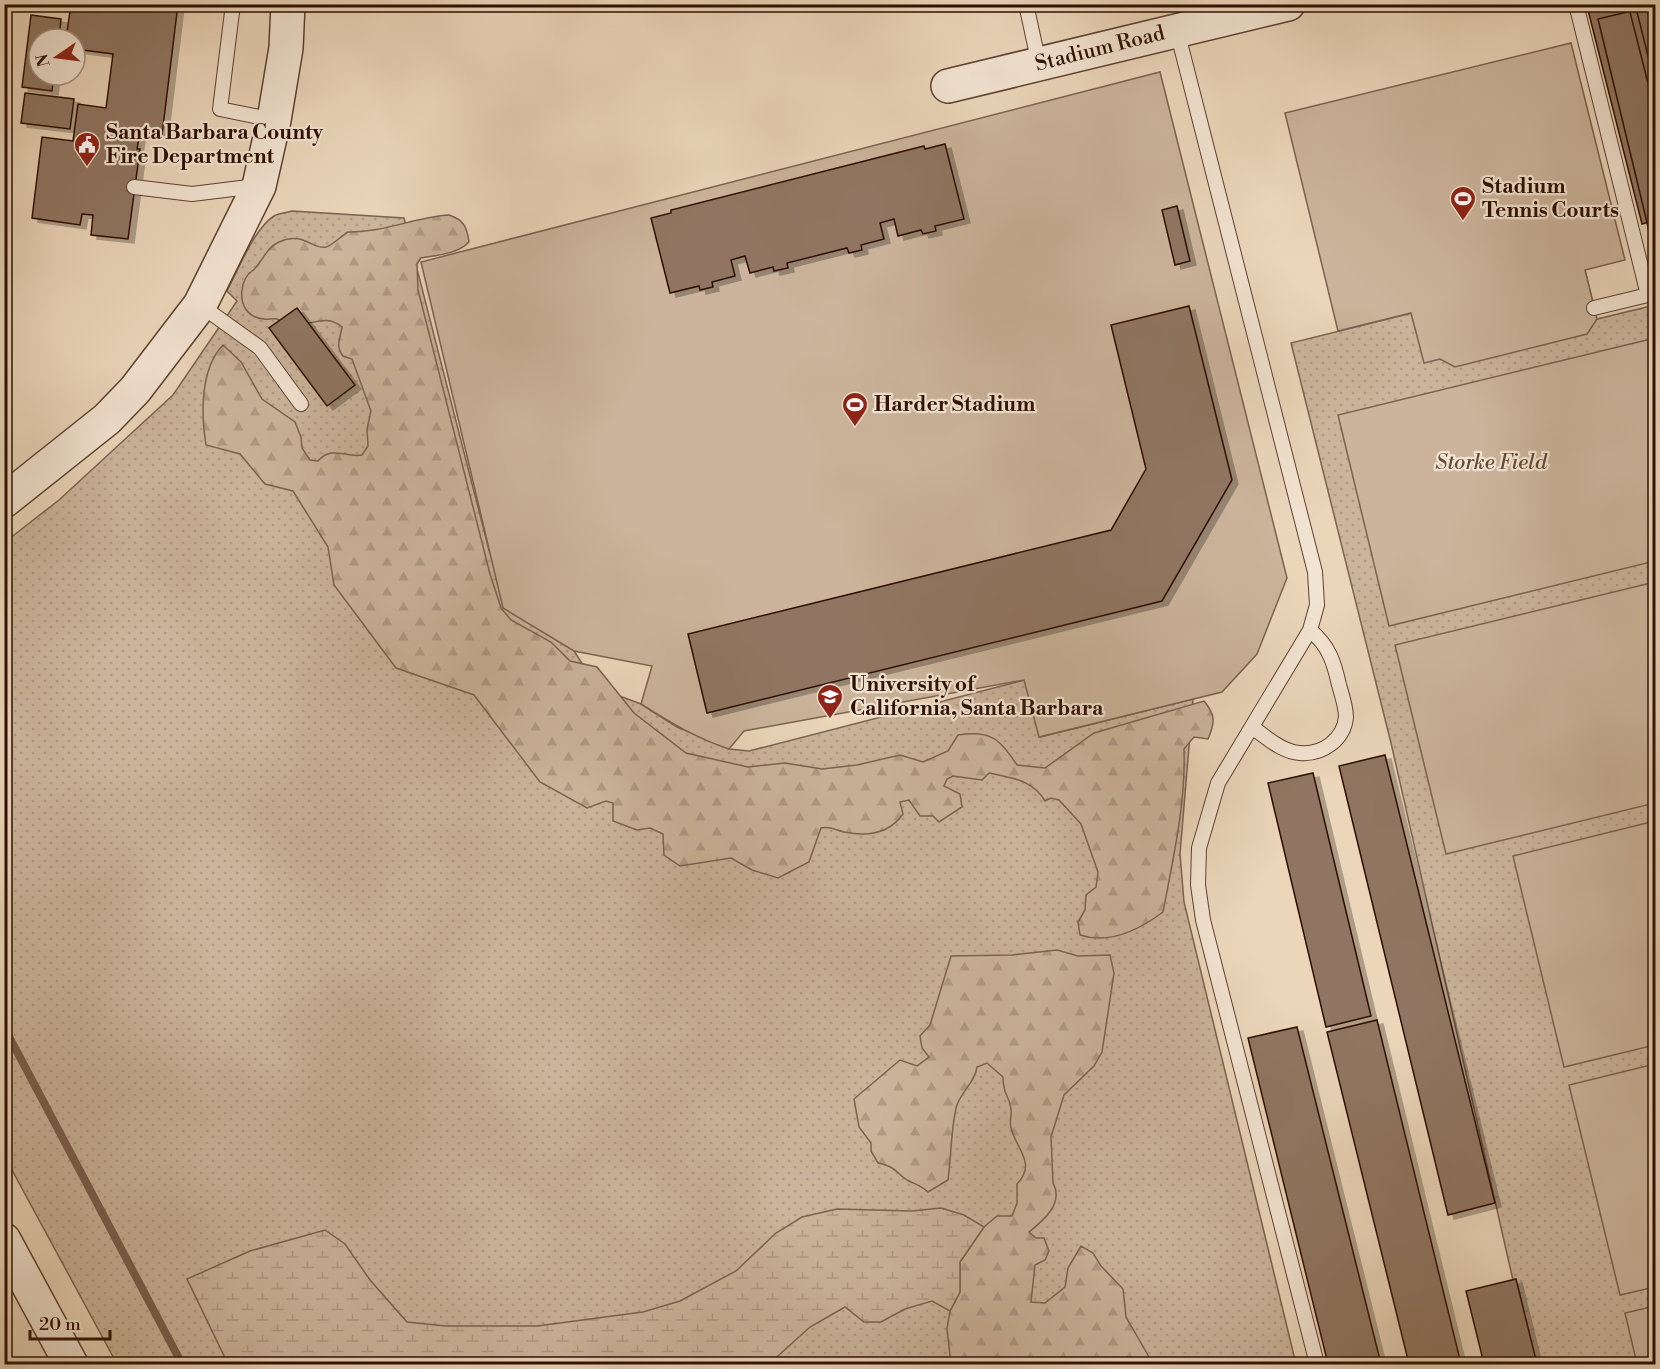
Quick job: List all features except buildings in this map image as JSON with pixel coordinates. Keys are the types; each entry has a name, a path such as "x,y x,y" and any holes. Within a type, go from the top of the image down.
{"street":[{"path":"4,501 107,419 135,390 200,305 259,186 274,120 286,48 288,4"},
{"name":"Stadium Road","path":"948,86 1288,4"},
{"path":"4,1240 71,1365"}],"lane":[{"path":"233,4 220,109 274,120"},
{"path":"1026,4 1039,64"},
{"path":"1579,5 1652,294 1594,308"},
{"path":"1177,31 1315,572 1317,605 1310,630 1218,783 1199,848 1198,885 1203,920 1317,1365"},
{"path":"134,187 192,194 259,186"},
{"path":"200,305 260,348 301,404"},
{"path":"1252,727 1277,745 1300,753 1321,751 1334,743 1343,730 1346,715 1333,658 1322,639 1310,630"}],"green space":[{"name":"Stadium Tennis Courts","path":"1571,43 1625,260 1585,270 1597,319 1587,334 1455,367 1440,359 1424,363 1411,313 1338,331 1285,113"},
{"name":"Harder Stadium","path":"1160,72 1287,578 1257,654 1222,692 1039,737 1024,680 744,731 729,749 683,729 641,704 652,666 574,651 503,608 421,262"},
{"path":"292,211 404,218 490,554 470,250 623,211 574,651 598,688 641,704 677,727 729,749 749,751 1025,680 1040,737 1193,699 1180,854 1184,902 1296,1364 117,1364 5,1157 5,542 59,500 173,395 237,301 227,291 253,240 274,216"},
{"path":"449,215 464,225 469,242 453,252 421,258 417,264 418,290 490,574 501,608 511,620 551,642 570,661 597,667 634,713 686,753 748,767 785,763 822,769 857,765 900,755 923,762 948,751 958,735 979,734 987,735 1000,743 1017,765 1045,768 1094,733 1204,701 1211,711 1213,724 1208,739 1194,737 1184,749 1181,810 1163,912 1144,925 1124,934 1102,938 1080,935 1078,922 1085,910 1086,895 1096,887 1098,872 1081,824 1059,800 1051,798 1045,801 1034,788 1027,784 1013,778 989,773 982,780 953,776 947,779 944,786 960,794 962,807 939,822 933,816 920,816 909,800 900,802 903,814 885,830 861,834 821,828 809,862 778,878 752,870 731,858 680,866 664,855 663,834 650,828 637,830 613,821 613,803 606,801 587,808 540,782 474,695 396,668 334,585 328,547 293,491 265,484 240,454 206,445 203,420 204,392 210,366 223,345 241,362 262,399 295,422 301,437 302,448 310,460 318,461 323,456 334,453 362,455 368,446 367,429 371,411 352,359 343,356 339,349 342,327 329,321 297,325 287,324 277,319 258,318 246,310 242,301 244,282 270,248 287,239 301,240 326,247 348,232 374,230"},
{"name":"Storke Field","path":"1585,270 1597,319 1655,305 1655,1364 1532,1364 1391,743 1291,343"},
{"path":"1655,338 1655,561 1389,626 1338,415"},
{"path":"1655,582 1655,803 1446,854 1395,645"},
{"path":"1655,821 1655,1045 1564,1067 1513,856"},
{"path":"1057,950 1078,956 1110,955 1114,973 1102,1052 1094,1066 1064,1095 1051,1137 1053,1183 1056,1197 1051,1210 1029,1232 1036,1238 1044,1238 1049,1251 1045,1260 1035,1265 1031,1302 1045,1303 1065,1287 1068,1268 1081,1246 1093,1253 1101,1266 1123,1289 1126,1317 1149,1357 1150,1364 951,1364 947,1329 950,1311 960,1292 960,1262 984,1227 997,1216 1012,1216 1017,1203 1017,1184 1025,1169 1023,1156 1011,1128 1011,1109 1003,1077 987,1063 977,1067 976,1073 956,1108 948,1180 928,1192 892,1168 878,1163 871,1151 871,1143 859,1127 854,1099 900,1060 917,1066 929,1057 922,1048 920,1036 930,1025 951,956 1012,955"},
{"path":"1655,1064 1655,1287 1620,1295 1569,1085"},
{"path":"941,1208 964,1215 984,1227 960,1262 960,1292 950,1311 932,1301 905,1309 881,1322 864,1322 845,1307 810,1327 769,1364 228,1364 187,1279 250,1251 325,1230 345,1244 370,1280 407,1322 446,1326 537,1326 643,1312 680,1301 736,1271 776,1233 802,1217 837,1209 912,1211"},
{"path":"1655,1306 1655,1364 1637,1364 1625,1313"}],"waterway":[{"path":"4,1027 182,1364"}],"place":[{"name":"Santa Barbara County Fire Department","path":"87,168"},
{"name":"Stadium Tennis Courts","path":"1463,222"},
{"name":"Harder Stadium","path":"855,428"},
{"name":"University of California, Santa Barbara","path":"830,720"}]}
